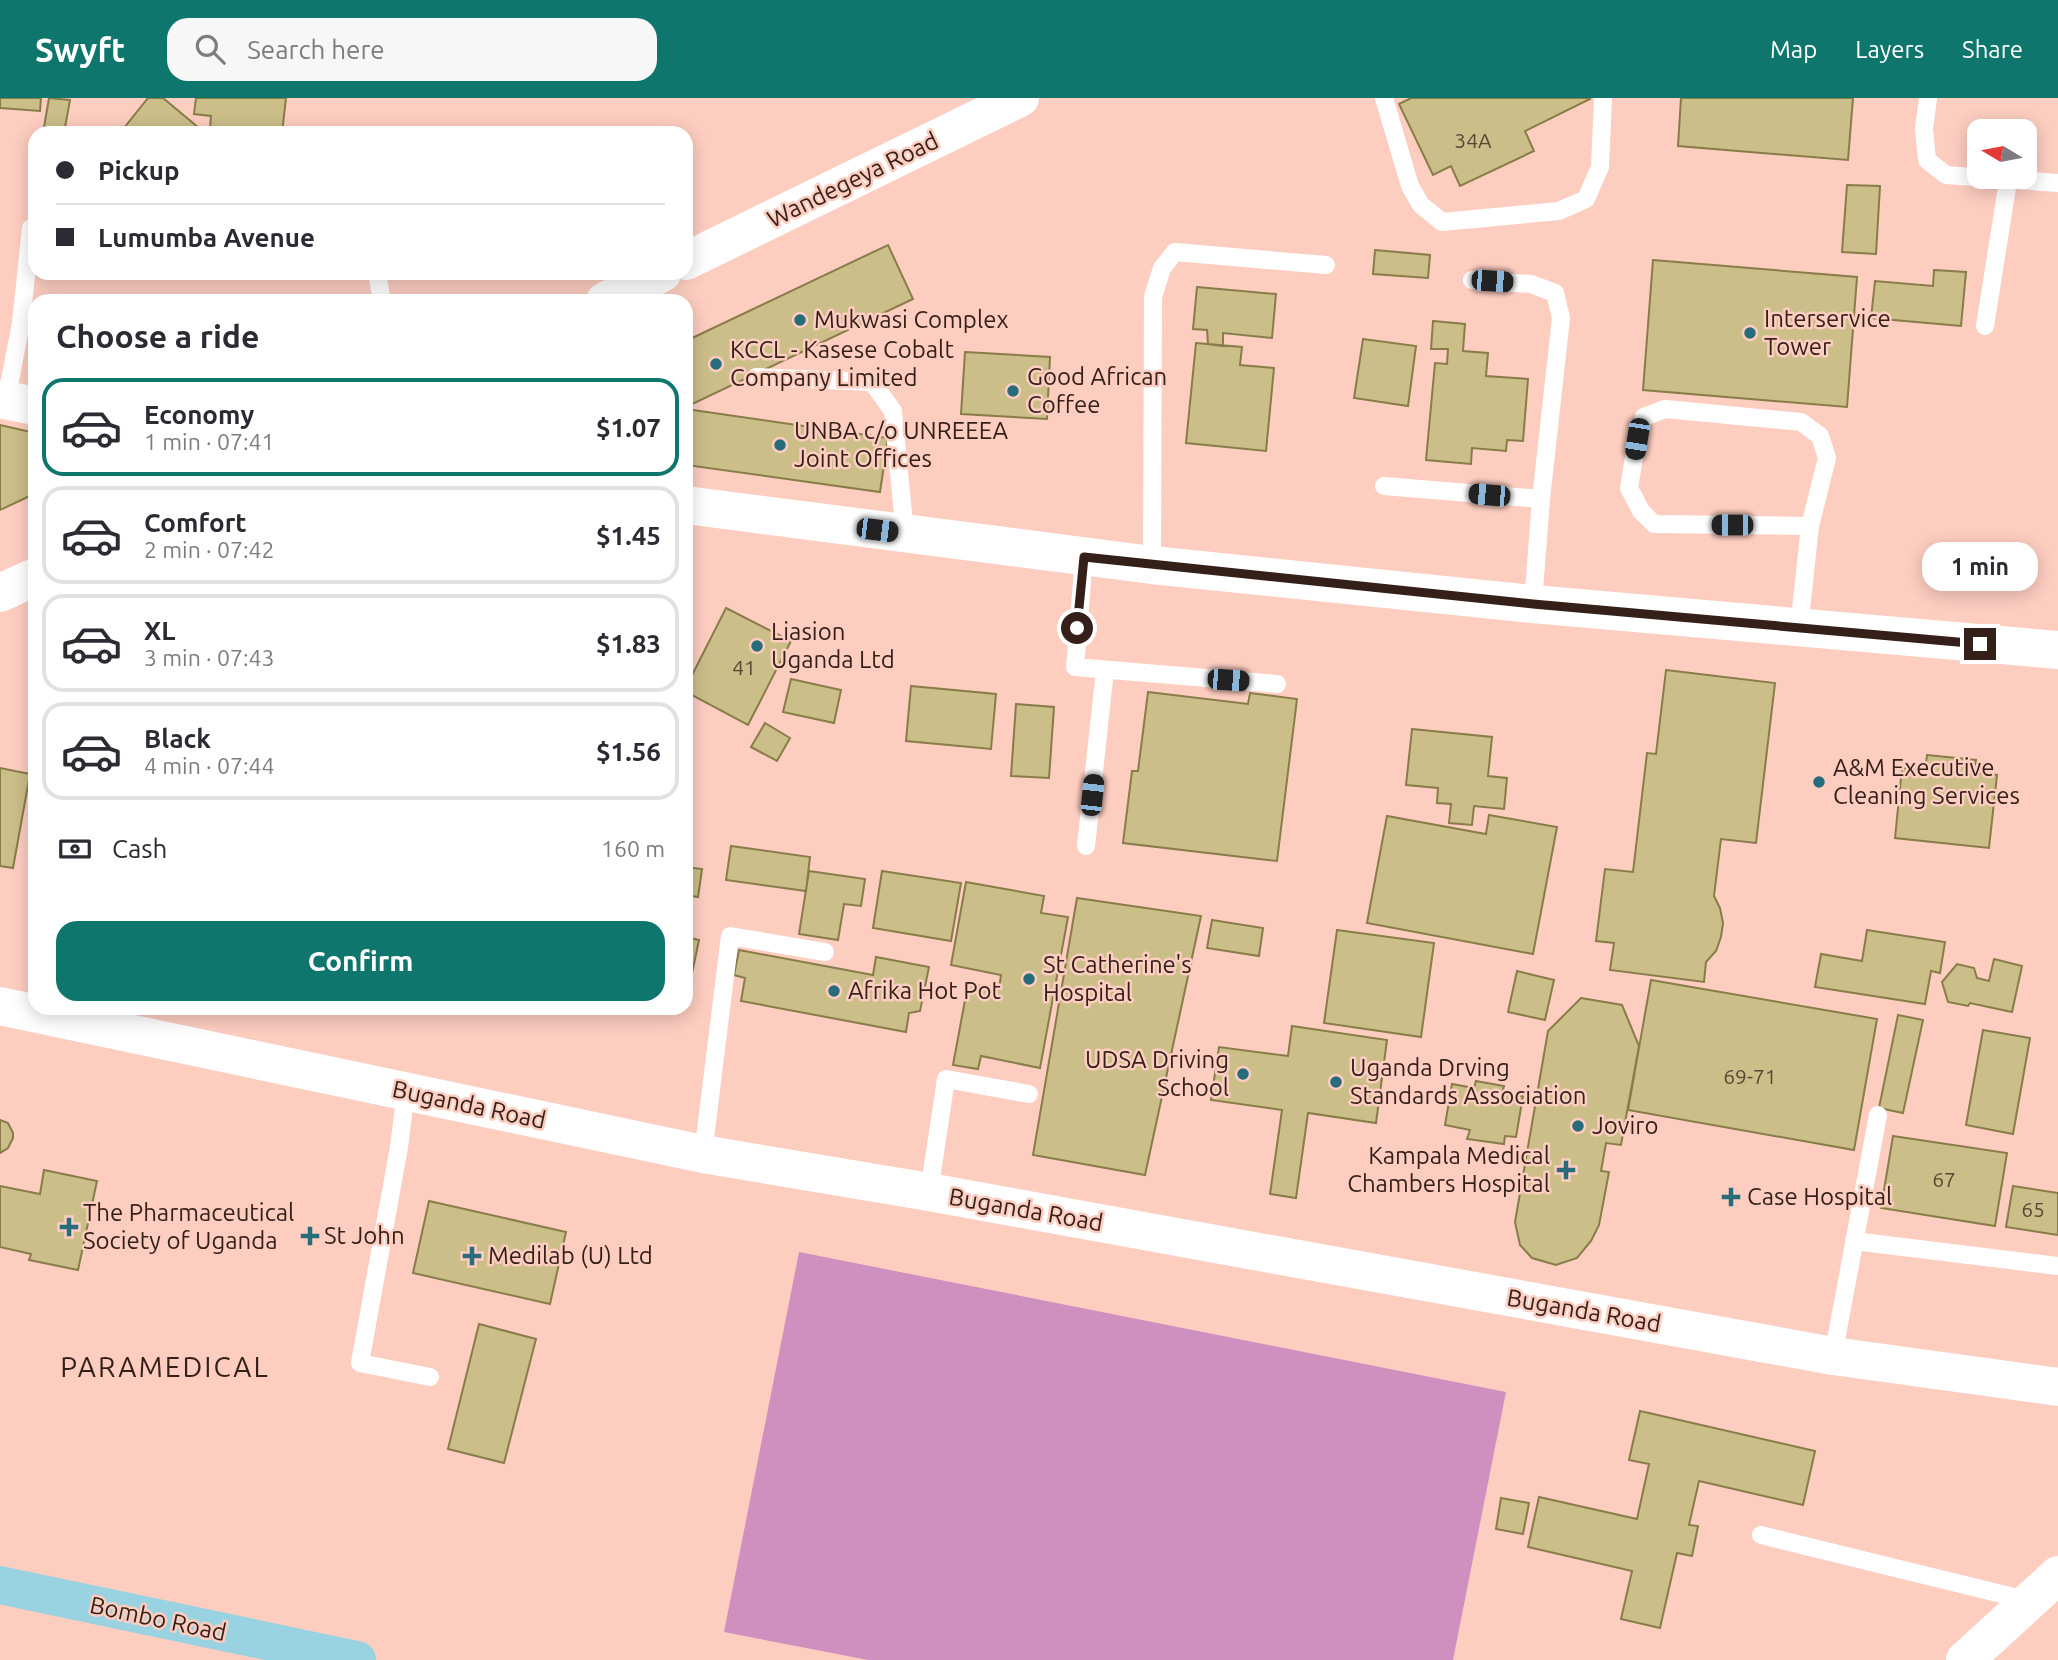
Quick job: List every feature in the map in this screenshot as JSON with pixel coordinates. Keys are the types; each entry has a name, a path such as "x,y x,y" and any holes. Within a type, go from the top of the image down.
{"main road":[{"name":"Wandegeya Road","path":"693,258 1020,98"},
{"path":"619,294 648,280"},
{"path":"693,506 1152,565 1533,604 2058,650"},
{"path":"0,593 28,580"},
{"name":"Buganda Road","path":"0,1006 28,1012"},
{"name":"Buganda Road","path":"43,1015 703,1154 929,1192 1833,1356 2058,1387"},
{"path":"1965,1660 2058,1575"},
{"name":"Bombo Road","path":"0,1585 290,1654 356,1660"}],"lane":[{"path":"1384,98 1409,186 1420,205 1442,222 1559,211 1586,199 1600,167 1603,98"},
{"path":"1928,98 1924,130 1927,160 1946,175 1967,177"},
{"path":"2037,182 2058,183"},
{"path":"1985,326 2007,189"},
{"path":"14,402 28,249"},
{"path":"1152,565 1153,297 1162,268 1175,252 1326,265"},
{"path":"1472,280 1531,284 1555,293 1561,318 1541,499 1533,604"},
{"path":"756,377 872,382 893,411 905,534"},
{"path":"1799,628 1810,526 1827,458 1819,436 1801,422 1665,409 1644,417 1637,439 1629,488 1641,511 1654,524 1810,526"},
{"path":"1384,486 1541,499"},
{"path":"1084,557 1075,667 1277,684"},
{"path":"1086,845 1105,670"},
{"path":"703,1154 730,936 825,952"},
{"path":"929,1192 946,1079 1029,1094"},
{"path":"406,1091 399,1147 360,1363 430,1377"},
{"path":"1833,1356 1878,1115"},
{"path":"1854,1241 2058,1266"},
{"path":"1761,1535 2030,1601"}],"shaded area":[{"path":"799,1252 1506,1392 1453,1660 868,1660 724,1632"}],"building":[{"path":"0,98 41,98 40,111 0,108"},
{"path":"49,98 70,100 65,126 44,126"},
{"path":"148,98 163,98 197,126 126,126"},
{"path":"196,98 286,98 283,126 210,126 211,116 194,114"},
{"path":"1411,98 1590,99 1525,131 1534,151 1460,186 1451,166 1433,175 1399,104"},
{"path":"1681,98 1853,98 1848,160 1678,146"},
{"path":"1847,185 1880,186 1876,254 1842,252"},
{"name":"Mukwasi Complex","path":"888,245 913,299 693,404 693,338"},
{"path":"1375,250 1430,255 1428,278 1373,274"},
{"name":"Interservice Tower","path":"1653,260 1857,277 1847,407 1643,390"},
{"path":"1934,270 1966,272 1961,326 1871,318 1875,281 1933,286"},
{"path":"1197,287 1276,294 1272,338 1223,333 1223,346 1208,344 1207,330 1193,329"},
{"path":"1433,321 1465,324 1463,351 1488,353 1486,376 1528,379 1523,441 1507,440 1506,451 1472,448 1471,464 1426,460 1435,363 1447,364 1448,349 1431,349"},
{"path":"1363,339 1416,346 1408,406 1354,398"},
{"path":"1196,343 1242,347 1240,365 1274,368 1266,451 1186,443"},
{"path":"965,352 1050,357 1047,419 961,414"},
{"path":"693,410 888,438 880,492 693,466"},
{"path":"0,425 28,431 28,497 0,510"},
{"path":"726,608 791,641 748,725 693,696 693,673"},
{"path":"1666,670 1775,683 1756,843 1721,839 1714,896 1723,923 1716,951 1706,962 1704,982 1610,970 1614,943 1596,941 1605,869 1633,872 1647,753 1656,754"},
{"path":"791,679 841,690 834,723 783,712"},
{"path":"911,686 996,694 991,749 906,741"},
{"path":"1148,692 1248,704 1250,693 1297,699 1277,861 1123,843 1132,771 1138,771"},
{"path":"1016,704 1054,707 1049,778 1011,776"},
{"path":"765,723 790,738 777,761 751,747"},
{"path":"1412,729 1492,737 1488,776 1507,778 1504,809 1474,806 1472,825 1449,823 1451,804 1437,803 1438,788 1406,785"},
{"path":"1927,755 1976,760 1975,773 1997,775 1989,848 1895,838 1902,768 1925,771"},
{"path":"0,768 28,774 28,785 13,868 0,866"},
{"path":"1489,815 1557,827 1533,954 1367,923 1387,816 1486,834"},
{"path":"731,846 810,857 806,891 726,880"},
{"path":"693,868 702,869 698,897 693,896"},
{"path":"809,871 865,879 861,906 844,904 838,940 799,934"},
{"path":"882,871 961,883 951,941 873,928"},
{"name":"St Catherine's Hospital","path":"966,882 1044,896 1041,913 1068,917 1040,1068 981,1056 978,1069 953,1065 968,984 999,989 1001,975 951,965"},
{"path":"1077,898 1201,916 1145,1175 1033,1155"},
{"path":"1212,920 1263,928 1259,956 1207,948"},
{"path":"1337,930 1434,943 1421,1037 1324,1023"},
{"path":"1867,930 1945,942 1940,973 1931,971 1925,1004 1815,987 1821,954 1862,961"},
{"path":"693,939 699,940 693,969"},
{"path":"739,950 873,975 876,957 929,967 920,1011 909,1013 906,1032 741,1001 745,978 734,975"},
{"path":"1994,959 2022,966 2012,1012 1970,1003 1968,1006 1948,1002 1942,982 1957,964 1974,968 1977,978 1989,981"},
{"path":"1517,971 1554,980 1545,1020 1508,1012"},
{"path":"1651,980 1877,1019 1854,1150 1628,1110"},
{"name":"Kampala Medical Chambers Hospital","path":"1581,998 1622,1005 1639,1046 1621,1145 1606,1143 1601,1171 1609,1172 1599,1225 1591,1241 1577,1258 1556,1265 1532,1258 1520,1245 1515,1222 1548,1031"},
{"path":"1898,1015 1923,1020 1903,1113 1879,1108"},
{"path":"1292,1026 1387,1040 1376,1123 1308,1113 1296,1198 1270,1194 1282,1110 1211,1100 1219,1047 1288,1056"},
{"path":"1983,1030 2030,1038 2013,1134 1966,1125"},
{"path":"1476,1081 1504,1086 1502,1093 1523,1096 1516,1137 1505,1136 1504,1144 1467,1139 1470,1130 1445,1125 1452,1084 1474,1088"},
{"path":"0,1120 8,1123 13,1138 8,1148 0,1153"},
{"path":"1893,1136 2007,1153 1995,1226 1881,1208"},
{"path":"44,1170 97,1181 78,1270 29,1260 31,1254 0,1247 0,1186 40,1194"},
{"path":"2013,1186 2058,1193 2058,1235 2006,1227"},
{"path":"429,1201 566,1232 550,1304 413,1273"},
{"path":"479,1324 536,1339 504,1463 448,1449"},
{"path":"1640,1411 1815,1451 1803,1505 1699,1481 1689,1525 1698,1526 1692,1556 1677,1553 1660,1628 1621,1619 1632,1571 1528,1547 1539,1497 1637,1519 1649,1464 1629,1460"},
{"path":"1501,1498 1529,1503 1523,1534 1496,1529"}],"place":[{"name":"Mukwasi Complex","path":"800,320"},
{"name":"Interservice Tower","path":"1750,333"},
{"name":"KCCL - Kasese Cobalt Company Limited","path":"716,364"},
{"name":"Good African Coffee","path":"1013,391"},
{"name":"UNBA c/o UNREEEA Joint Offices","path":"780,445"},
{"name":"Liasion Uganda Ltd","path":"757,646"},
{"name":"A&M Executive Cleaning Services","path":"1819,782"},
{"name":"St Catherine's Hospital","path":"1029,979"},
{"name":"Afrika Hot Pot","path":"834,991"},
{"name":"UDSA Driving School","path":"1243,1074"},
{"name":"Uganda Drving Standards Association","path":"1336,1082"},
{"name":"Joviro","path":"1578,1126"},
{"name":"Kampala Medical Chambers Hospital","path":"1566,1170"},
{"name":"Case Hospital","path":"1731,1197"},
{"name":"The Pharmaceutical Society of Uganda","path":"69,1227"},
{"name":"St John","path":"310,1236"},
{"name":"Medilab (U) Ltd","path":"472,1256"}],"district":[{"name":"PARAMEDICAL","path":"165,1367"}],"route":[{"path":"1077,628 1084,557 1533,604 1980,644"}]}
